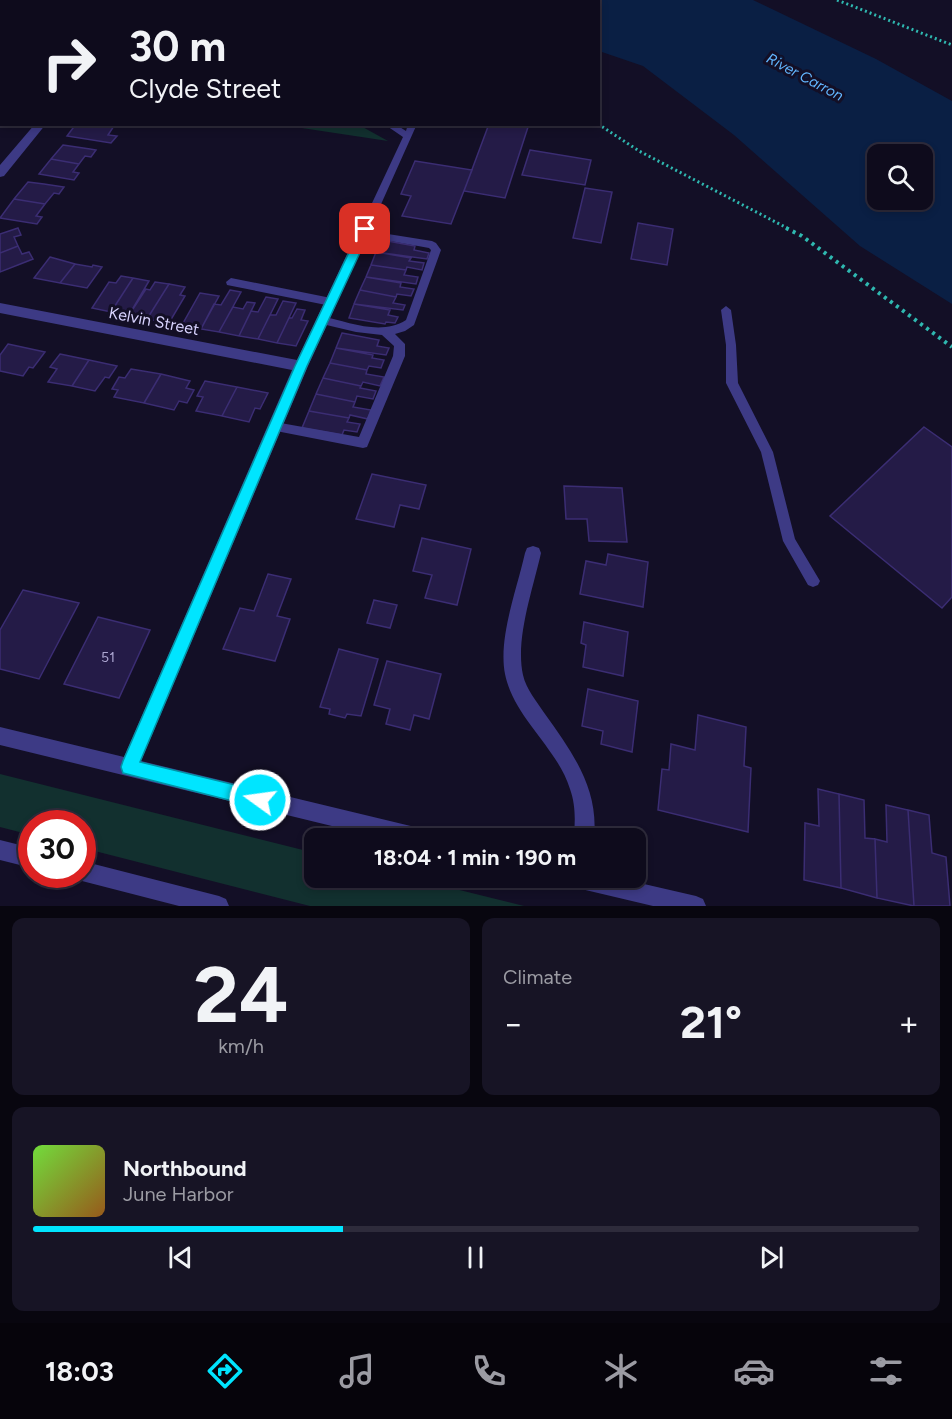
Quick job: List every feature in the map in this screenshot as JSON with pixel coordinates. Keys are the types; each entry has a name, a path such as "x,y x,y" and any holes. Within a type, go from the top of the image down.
{"street":[{"path":"0,173 40,126"},
{"path":"129,767 301,366 364,231"},
{"name":"Kelvin Street","path":"0,308 301,366"},
{"path":"533,553 513,652 514,673 521,693 576,778 584,797 587,817 585,828"},
{"path":"0,736 377,828"},
{"path":"0,850 18,854"},
{"path":"96,875 219,906"},
{"path":"620,888 696,906"}],"lane":[{"path":"391,126 408,136"},
{"path":"322,321 385,332 404,328 410,322 436,250 432,245 364,231 412,126"},
{"path":"231,282 331,302"},
{"path":"726,310 731,345 732,383 767,452 789,541 813,581"},
{"path":"275,427 363,443 399,356 400,344 385,332"}],"path":[{"path":"837,0 952,45"},
{"path":"600,125 639,152 802,236 952,347"}],"green space":[{"path":"289,126 361,126 388,141"},
{"path":"0,774 304,850 304,888 451,888 524,906 310,906 96,851 96,810 18,810 18,832 0,827"}],"water":[{"name":"River Carron","path":"600,0 753,0 876,59 952,101 952,304 860,246 734,135 643,66 600,51"}],"building":[{"path":"74,126 114,126 108,135 117,136 111,143 67,136"},
{"path":"488,126 528,126 505,198 464,191"},
{"path":"63,145 96,150 91,157 85,156 79,164 51,159"},
{"path":"530,150 591,160 585,185 522,175"},
{"path":"51,159 79,164 73,172 79,173 74,180 39,174"},
{"path":"415,161 472,170 451,224 402,216 411,196 401,194"},
{"path":"28,182 64,187 59,194 54,193 45,204 14,199"},
{"path":"585,188 612,192 601,243 573,238"},
{"path":"14,199 45,204 36,216 42,217 37,224 0,218"},
{"path":"638,223 673,229 667,265 631,259"},
{"path":"18,228 21,235 14,237 18,246 0,253 0,234"},
{"path":"382,240 415,246 414,250 429,253 427,259 376,252"},
{"path":"18,246 22,254 29,252 33,259 0,272 0,253"},
{"path":"376,252 411,258 409,261 424,263 422,270 371,265"},
{"path":"50,257 75,264 60,283 34,278"},
{"path":"75,264 102,267 87,288 60,283"},
{"path":"371,265 406,270 404,275 418,277 416,284 366,277"},
{"path":"121,276 133,278 111,312 92,308 109,282 116,283"},
{"path":"366,277 401,283 400,287 414,289 411,296 397,294 396,297 360,290"},
{"path":"133,278 149,281 129,315 111,312"},
{"path":"155,282 169,284 147,319 129,315 146,289 150,290"},
{"path":"169,284 185,287 180,295 185,296 169,323 147,319"},
{"path":"230,290 241,292 219,332 201,329 214,304 221,305"},
{"path":"360,290 396,297 393,303 405,305 403,310 354,304"},
{"path":"200,293 219,296 201,329 182,325"},
{"path":"266,297 278,299 258,339 239,336 251,311 258,312"},
{"path":"283,301 296,303 277,343 258,339 270,315 276,315"},
{"path":"247,302 255,303 239,336 219,332 233,307 243,309"},
{"path":"354,304 390,310 388,315 398,317 395,323 386,322 385,324 349,318"},
{"path":"297,309 305,310 301,320 308,321 296,346 277,343 289,318 292,318"},
{"path":"342,333 379,340 377,346 389,348 386,355 336,348"},
{"path":"8,344 45,352 33,368 29,367 23,376 0,371 0,355"},
{"path":"336,348 373,355 372,358 384,360 381,368 369,366 367,370 330,363"},
{"path":"60,354 89,360 72,386 48,382 57,369 50,367"},
{"path":"89,360 117,366 109,378 105,377 95,391 72,386"},
{"path":"330,363 367,370 366,374 384,377 380,386 363,382 361,386 323,378"},
{"path":"131,369 161,374 144,403 114,397 118,390 112,389 119,377 125,378"},
{"path":"161,374 190,381 186,388 194,390 187,403 179,401 174,410 144,403"},
{"path":"323,378 376,391 373,399 357,396 355,402 316,394"},
{"path":"205,381 237,387 222,416 196,411 203,397 197,396"},
{"path":"237,387 268,393 260,409 255,408 249,422 222,416"},
{"path":"316,394 355,402 353,407 371,410 368,419 309,411"},
{"path":"309,411 349,418 347,422 360,424 357,432 344,430 342,435 302,428"},
{"path":"924,427 952,447 952,597 942,608 830,516"},
{"path":"372,474 426,485 419,509 400,505 394,527 356,519"},
{"path":"564,486 622,488 627,542 589,541 587,519 566,519"},
{"path":"422,538 471,549 457,605 425,598 432,575 413,571"},
{"path":"608,554 648,562 643,607 580,594 586,561 606,565"},
{"path":"268,574 291,579 277,616 290,619 275,661 223,649 240,608 254,611"},
{"path":"23,590 79,603 39,679 0,669 0,630"},
{"path":"374,600 397,605 390,628 367,623"},
{"path":"98,617 150,630 119,698 64,684"},
{"path":"584,622 628,632 623,676 583,667 586,645 581,643"},
{"path":"339,649 378,659 361,716 347,714 345,718 329,714 330,709 320,707"},
{"path":"387,661 441,674 429,719 414,715 410,730 386,724 390,709 374,705"},
{"path":"588,689 638,701 632,752 601,744 603,731 582,726"},
{"path":"698,715 746,727 744,766 751,768 748,832 658,810 662,769 669,770 671,744 695,750"},
{"path":"818,789 839,794 841,888 804,880 805,823 819,826"},
{"path":"839,794 864,800 865,838 875,839 877,898 841,888"},
{"path":"886,805 908,810 914,906 877,898 875,839 887,842"},
{"path":"908,810 929,815 932,853 946,857 950,906 914,906"}],"route":[{"path":"260,800 129,767 301,366 365,229"}]}
